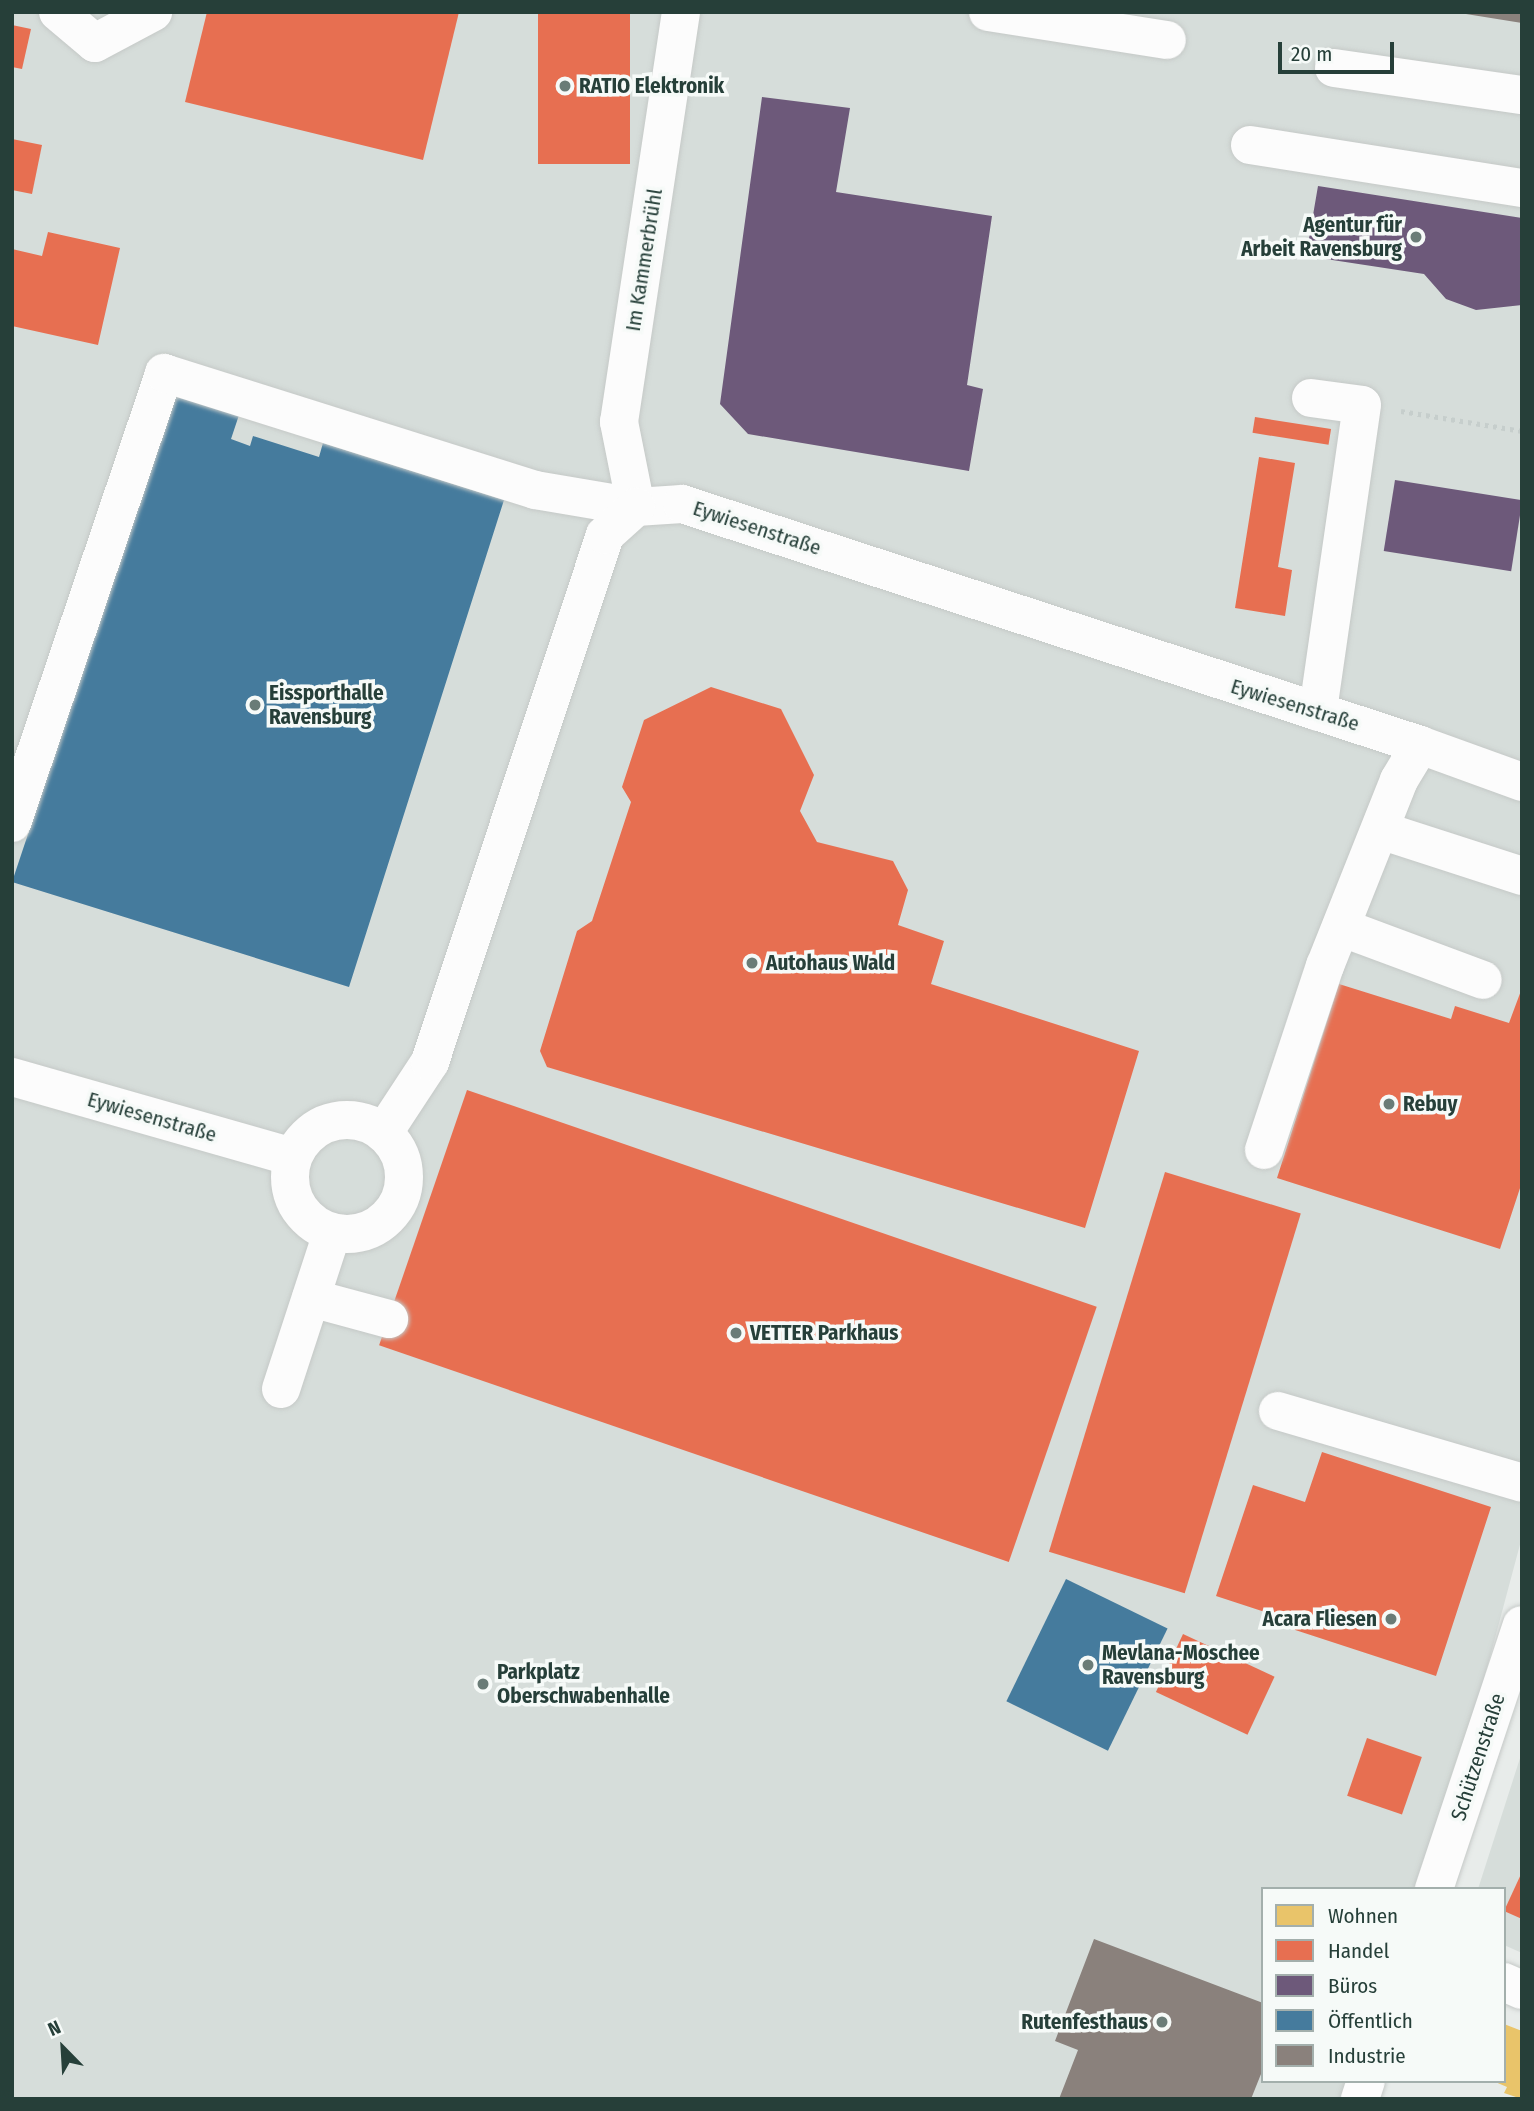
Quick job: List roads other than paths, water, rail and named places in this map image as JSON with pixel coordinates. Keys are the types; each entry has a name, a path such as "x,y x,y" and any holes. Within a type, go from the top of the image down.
{"street":[{"path":"58,12 95,43 153,12"},
{"name":"Im Kammerbrühl","path":"636,507 619,422 681,12"},
{"path":"988,12 1167,40"},
{"path":"1334,68 1522,95"},
{"path":"1250,145 1522,188"},
{"name":"Eywiesenstraße","path":"12,822 164,373 535,490 636,507 682,504 1420,745 1522,782"},
{"path":"1311,398 1362,405 1318,712"},
{"path":"384,1132 430,1062 605,536 636,507"},
{"path":"1264,1150 1325,966 1343,928 1399,780 1420,745"},
{"path":"1380,830 1522,876"},
{"path":"1343,928 1483,980"},
{"name":"Eywiesenstraße","path":"12,1077 293,1157"},
{"path":"332,1121 368,1123 384,1132 402,1161 405,1179 398,1203 381,1224 366,1231 332,1233 314,1225 291,1195 293,1157 309,1134 332,1121"},
{"path":"281,1389 332,1233"},
{"path":"311,1298 389,1320"},
{"path":"1278,1411 1522,1483"},
{"name":"Schützenstraße","path":"1435,1887 1522,1625"},
{"path":"1506,1983 1522,1990"}],"place":[{"name":"RATIO Elektronik","path":"565,86"},
{"name":"Agentur für Arbeit Ravensburg","path":"1416,237"},
{"name":"Eissporthalle Ravensburg","path":"255,705"},
{"name":"Autohaus Wald","path":"752,963"},
{"name":"Rebuy","path":"1389,1104"},
{"name":"VETTER Parkhaus","path":"736,1333"},
{"name":"Acara Fliesen","path":"1391,1619"},
{"name":"Mevlana-Moschee Ravensburg","path":"1088,1665"},
{"name":"Parkplatz Oberschwabenhalle","path":"483,1684"},
{"name":"Rutenfesthaus","path":"1162,2022"}]}
